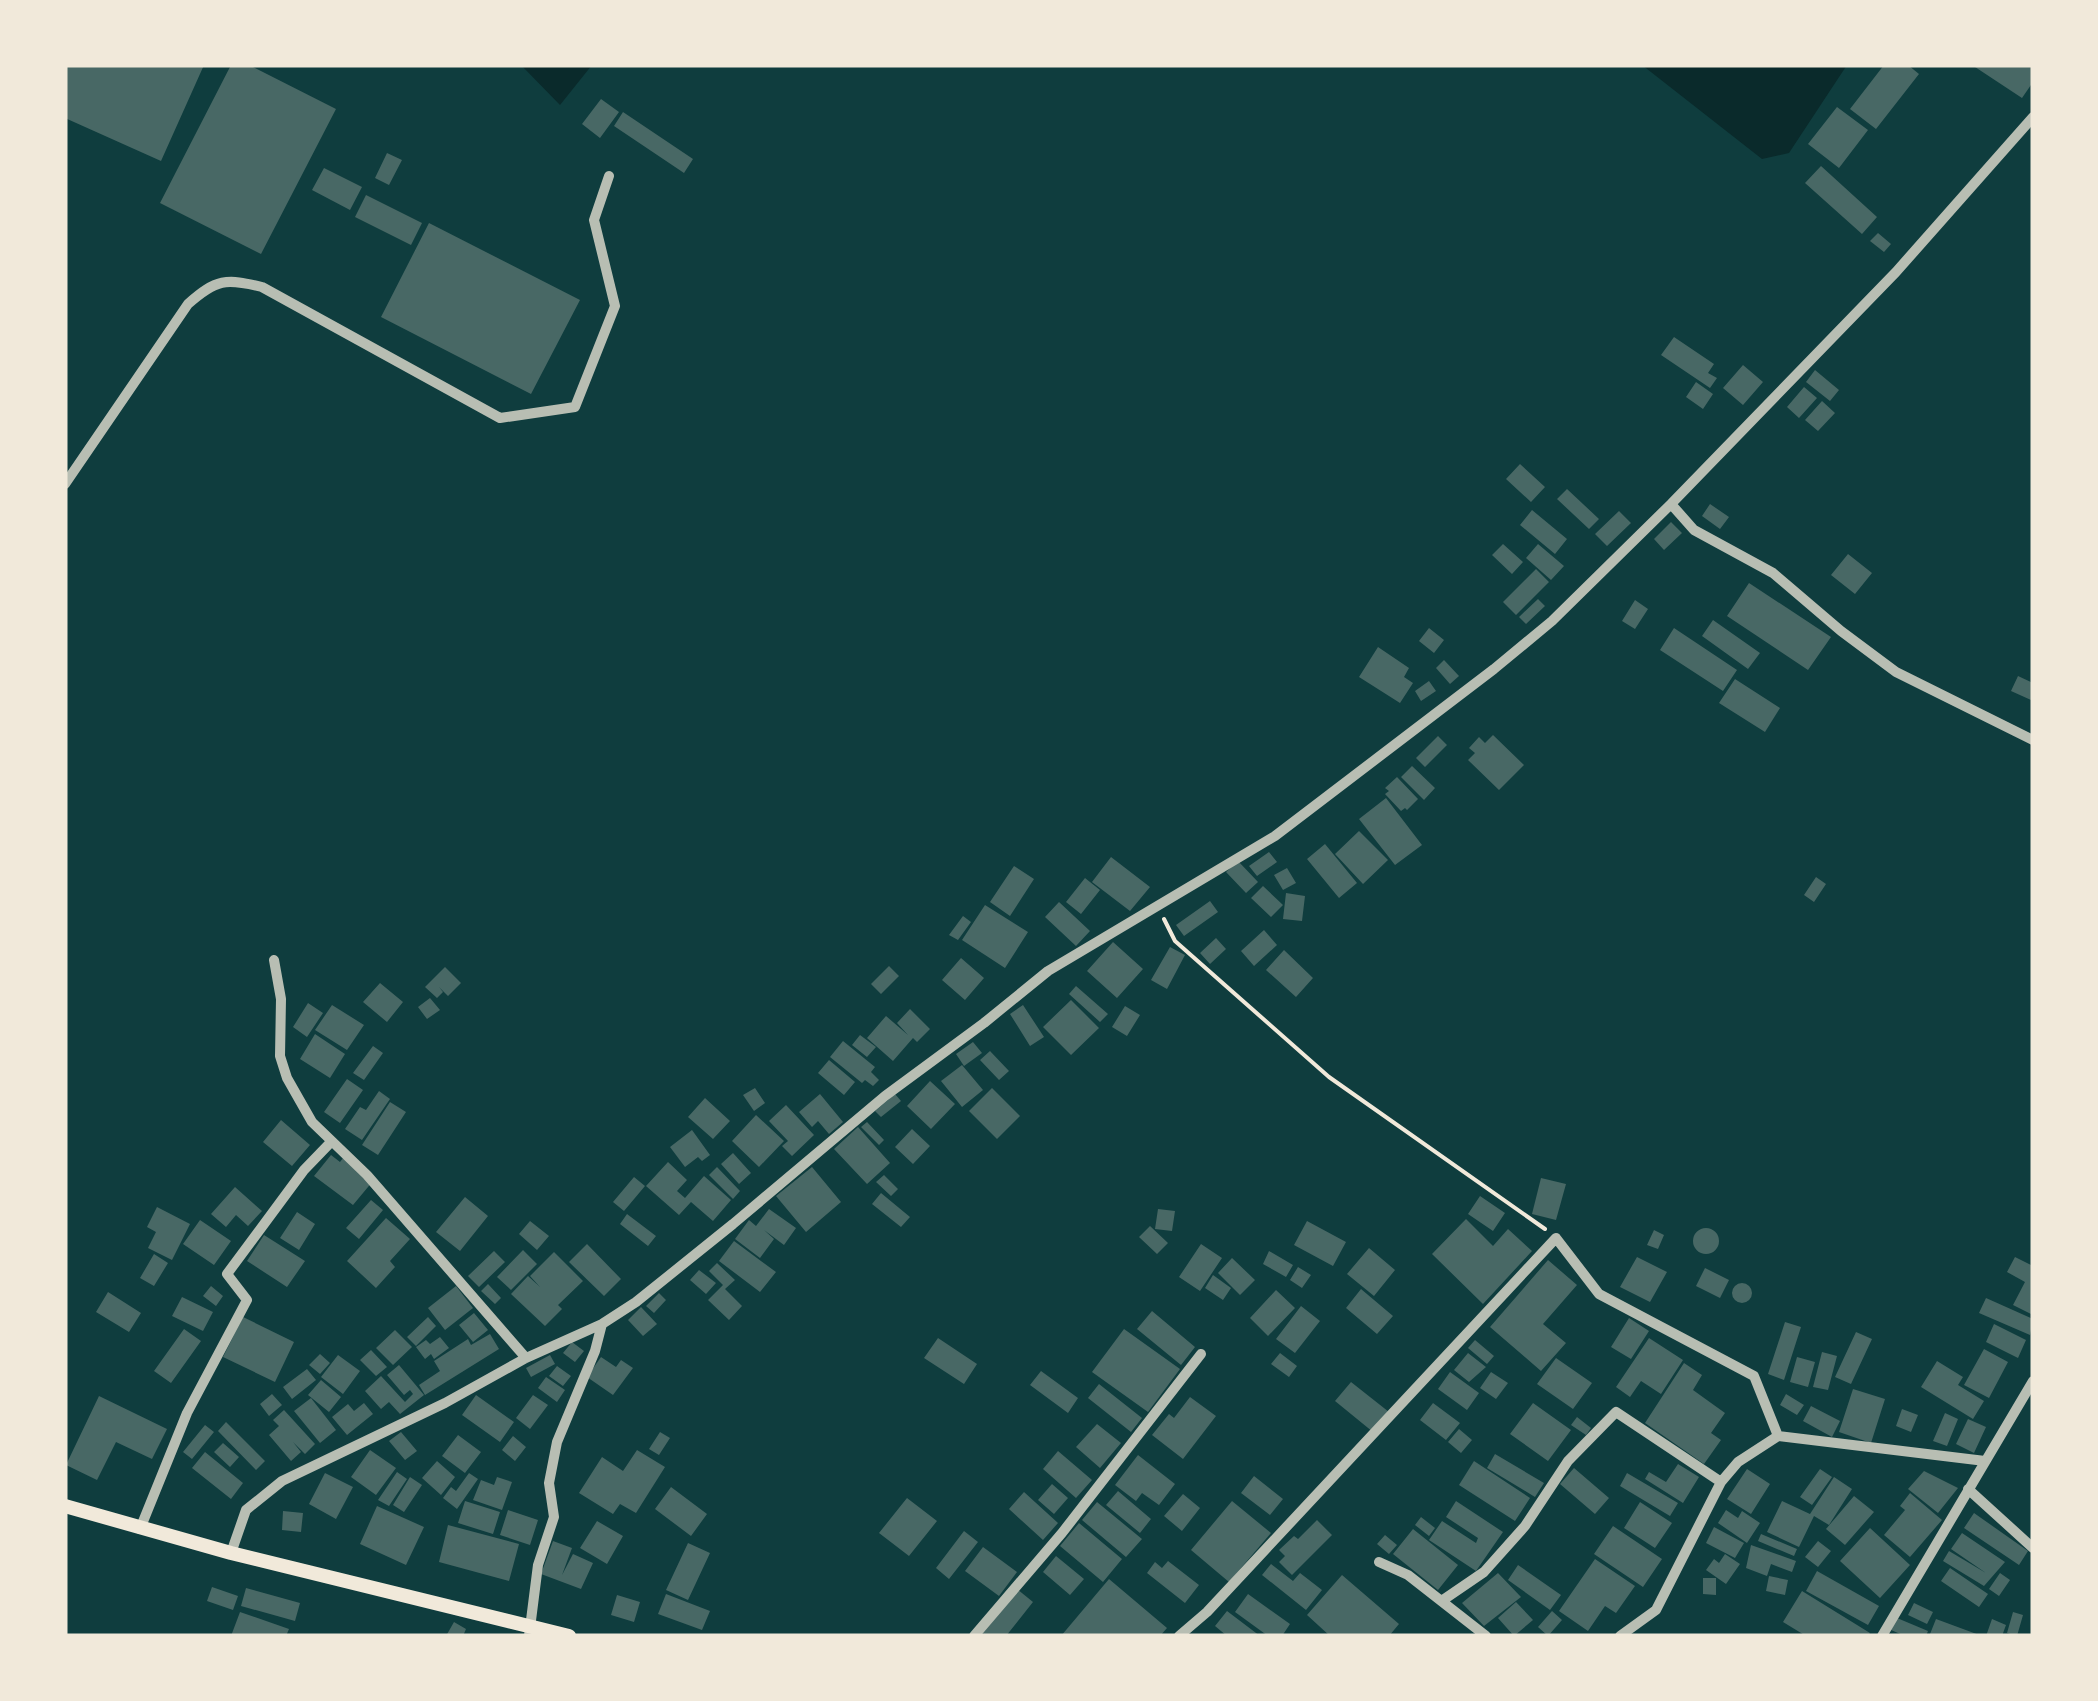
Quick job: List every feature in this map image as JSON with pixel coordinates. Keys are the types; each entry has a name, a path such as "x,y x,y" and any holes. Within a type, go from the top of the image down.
{"main road":[{"path":"65,1506 140,1530 529,1631 569,1636"}],"street":[{"path":"231,1553 246,1510 282,1481 602,1324 705,1246 884,1096 984,1023 1048,970 1275,836 1494,669 1552,621 1670,504 1896,272 2033,117"},
{"path":"65,484 188,304 208,286 232,280 262,287 500,418 574,407 615,306 594,220 608,176"},
{"path":"1670,504 1694,530 1773,573 1841,632 1896,672 2033,740"},
{"path":"274,960 281,999 280,1056 312,1122 380,1188 526,1358"},
{"path":"140,1530 188,1413 247,1300 227,1274 304,1170 331,1142"},
{"path":"1179,1636 1206,1612 1556,1238 1599,1294 1754,1376 1778,1436"},
{"path":"529,1631 538,1565 554,1518 549,1484 556,1442 595,1351 602,1324"},
{"path":"974,1636 1062,1533 1202,1354"},
{"path":"1882,1636 2033,1381"},
{"path":"1443,1600 1484,1572 1525,1526 1568,1460 1616,1412 1720,1482"},
{"path":"1620,1636 1656,1610 1720,1482 1738,1462 1778,1436 1985,1461"},
{"path":"1968,1490 2033,1548"},
{"path":"1379,1562 1408,1575 1486,1636"}],"path":[{"path":"1158,905 1174,941 1328,1077 1556,1238"}],"water":[{"path":"521,65 592,65 560,105"},
{"path":"1642,65 1847,65 1789,153 1762,159"}],"building":[{"path":"65,65 204,65 161,161 65,118"},
{"path":"231,65 249,65 336,109 261,254 160,203"},
{"path":"1884,65 1908,65 1919,74 1876,129 1850,109"},
{"path":"1972,65 2033,65 2033,82 2022,98"},
{"path":"601,99 619,112 600,138 582,124"},
{"path":"1837,107 1868,130 1839,168 1808,144"},
{"path":"623,112 693,159 684,173 614,126"},
{"path":"387,153 402,160 389,185 375,178"},
{"path":"1821,166 1877,217 1862,234 1805,183"},
{"path":"324,168 362,187 350,210 312,190"},
{"path":"366,195 422,223 411,245 355,217"},
{"path":"429,223 580,300 531,394 381,317"},
{"path":"1878,233 1891,244 1884,252 1870,241"},
{"path":"1674,337 1714,364 1708,373 1717,378 1710,388 1661,355"},
{"path":"1743,365 1763,382 1743,405 1723,388"},
{"path":"1815,370 1839,390 1830,401 1806,382"},
{"path":"1696,382 1713,394 1703,409 1686,397"},
{"path":"1804,387 1817,398 1799,418 1787,407"},
{"path":"1822,401 1835,413 1818,431 1805,420"},
{"path":"1520,464 1545,487 1531,502 1506,479"},
{"path":"1567,489 1599,519 1589,529 1557,499"},
{"path":"1710,504 1729,517 1720,529 1702,516"},
{"path":"1532,510 1567,539 1555,554 1520,525"},
{"path":"1619,511 1631,523 1607,546 1595,534"},
{"path":"1671,522 1682,533 1664,550 1654,539"},
{"path":"1503,544 1523,562 1512,574 1492,555"},
{"path":"1538,544 1564,566 1551,580 1526,558"},
{"path":"1848,554 1872,573 1855,594 1831,575"},
{"path":"1536,569 1549,582 1516,615 1503,602"},
{"path":"1749,583 1831,637 1808,670 1727,616"},
{"path":"1538,599 1545,606 1526,624 1519,617"},
{"path":"1635,600 1648,609 1635,629 1622,621"},
{"path":"1713,620 1760,653 1748,669 1702,636"},
{"path":"1429,628 1444,640 1434,653 1419,641"},
{"path":"1674,628 1737,670 1723,691 1660,650"},
{"path":"1378,647 1409,668 1404,677 1413,683 1400,703 1359,677"},
{"path":"1444,660 1459,676 1450,684 1436,668"},
{"path":"2018,676 2033,683 2031,700 2011,691"},
{"path":"1735,679 1780,708 1765,732 1719,703"},
{"path":"1429,681 1436,691 1421,701 1415,691"},
{"path":"1493,735 1524,765 1499,790 1468,760 1475,753 1469,748 1479,737 1485,743"},
{"path":"1438,736 1447,745 1425,767 1416,758"},
{"path":"1412,766 1435,788 1424,800 1401,777"},
{"path":"1397,777 1418,799 1407,810 1401,811 1385,794 1389,791 1385,788"},
{"path":"1386,798 1422,845 1395,865 1359,819"},
{"path":"1359,831 1388,860 1363,884 1335,854"},
{"path":"1325,844 1357,883 1339,898 1307,859"},
{"path":"1269,852 1277,862 1257,876 1249,866"},
{"path":"1111,857 1150,887 1130,911 1092,882"},
{"path":"1238,861 1258,882 1246,893 1226,872"},
{"path":"1014,866 1034,879 1010,916 990,902"},
{"path":"1287,868 1296,883 1283,890 1274,875"},
{"path":"1816,877 1826,884 1814,902 1804,895"},
{"path":"1085,878 1100,890 1081,914 1066,902"},
{"path":"1263,886 1283,905 1271,917 1251,898"},
{"path":"1286,893 1305,896 1302,921 1283,919"},
{"path":"1210,901 1218,912 1184,936 1176,925"},
{"path":"1059,902 1090,931 1076,946 1045,917"},
{"path":"985,905 1028,932 1005,968 962,940"},
{"path":"963,916 971,922 958,940 949,935"},
{"path":"1264,930 1277,945 1254,966 1241,951"},
{"path":"1216,938 1226,949 1210,964 1200,953"},
{"path":"1113,942 1143,969 1117,998 1087,971"},
{"path":"1170,947 1185,955 1167,989 1151,980"},
{"path":"1284,950 1313,978 1296,997 1266,970"},
{"path":"961,958 984,978 965,1000 942,980"},
{"path":"889,966 899,976 881,994 871,984"},
{"path":"445,967 461,983 448,996 439,987 443,992 437,998 425,987"},
{"path":"380,983 403,1002 387,1022 363,1002"},
{"path":"1076,986 1108,1014 1100,1022 1069,994"},
{"path":"430,998 440,1010 427,1019 418,1007"},
{"path":"1071,1000 1099,1028 1071,1055 1043,1027"},
{"path":"308,1003 323,1013 307,1037 293,1027"},
{"path":"332,1005 364,1025 347,1050 315,1030"},
{"path":"1023,1005 1044,1037 1030,1046 1010,1014"},
{"path":"1125,1006 1140,1015 1127,1036 1112,1027"},
{"path":"910,1009 930,1029 917,1042 913,1038 893,1061 867,1038 886,1016 908,1035 897,1023"},
{"path":"315,1034 345,1054 330,1078 300,1059"},
{"path":"860,1035 876,1047 867,1057 852,1045"},
{"path":"843,1041 875,1067 871,1072 879,1080 873,1086 865,1080 862,1083 830,1057"},
{"path":"973,1042 982,1053 964,1066 956,1054"},
{"path":"373,1046 383,1053 364,1080 353,1073"},
{"path":"990,1051 1009,1071 999,1080 980,1060"},
{"path":"829,1060 855,1082 844,1095 818,1073"},
{"path":"962,1065 983,1090 962,1107 941,1081"},
{"path":"347,1079 363,1090 340,1123 324,1112"},
{"path":"930,1081 955,1104 931,1129 907,1106"},
{"path":"755,1088 765,1103 754,1111 743,1095"},
{"path":"992,1088 1020,1116 997,1139 969,1111"},
{"path":"379,1091 390,1099 362,1140 345,1129 360,1107 366,1110"},
{"path":"820,1094 843,1122 829,1134 818,1121 812,1127 799,1112"},
{"path":"895,1094 901,1101 881,1117 875,1111"},
{"path":"705,1098 730,1121 713,1139 688,1117"},
{"path":"390,1102 406,1112 378,1155 362,1145"},
{"path":"786,1105 814,1135 792,1156 782,1146 788,1141 769,1121"},
{"path":"756,1115 784,1141 759,1167 732,1141"},
{"path":"281,1120 310,1145 292,1166 263,1142"},
{"path":"867,1122 884,1140 879,1145 861,1127"},
{"path":"858,1127 890,1163 867,1184 834,1149"},
{"path":"912,1129 930,1146 913,1164 895,1147"},
{"path":"692,1130 710,1155 702,1161 698,1157 685,1167 670,1147"},
{"path":"733,1153 751,1173 739,1184 721,1164"},
{"path":"331,1155 340,1162 343,1158 373,1181 353,1205 314,1176"},
{"path":"668,1162 687,1180 677,1191 685,1198 704,1176 731,1200 713,1221 691,1202 679,1215 646,1186"},
{"path":"717,1167 740,1191 733,1199 709,1175"},
{"path":"812,1167 841,1202 806,1232 776,1196"},
{"path":"884,1175 898,1189 891,1196 876,1182"},
{"path":"634,1177 645,1186 624,1211 613,1202"},
{"path":"1541,1178 1566,1184 1556,1220 1532,1214"},
{"path":"235,1187 262,1211 248,1226 236,1215 226,1227 211,1214"},
{"path":"881,1193 910,1217 901,1227 872,1204"},
{"path":"1480,1196 1505,1213 1493,1231 1468,1214"},
{"path":"465,1197 488,1216 460,1251 436,1232"},
{"path":"371,1200 383,1210 359,1239 346,1228"},
{"path":"157,1207 190,1224 172,1260 148,1248 156,1232 147,1227"},
{"path":"769,1209 796,1228 784,1245 764,1230 774,1239 760,1258 735,1239 749,1220 756,1226"},
{"path":"1158,1209 1175,1211 1172,1231 1155,1229"},
{"path":"297,1212 315,1224 299,1250 280,1238"},
{"path":"627,1214 656,1236 648,1246 620,1224"},
{"path":"386,1218 410,1239 390,1261 395,1267 376,1288 347,1261"},
{"path":"1466,1219 1493,1246 1508,1229 1532,1251 1483,1304 1432,1254"},
{"path":"200,1220 231,1241 214,1265 183,1244"},
{"path":"530,1221 549,1236 537,1250 519,1234"},
{"path":"1307,1221 1346,1242 1333,1266 1294,1245"},
{"path":"1150,1226 1168,1243 1157,1254 1139,1237"},
{"path":"1706,1228 1715,1232 1719,1241 1715,1250 1706,1254 1697,1250 1693,1241 1697,1232"},
{"path":"1654,1230 1664,1235 1658,1249 1647,1245"},
{"path":"264,1235 305,1261 287,1287 247,1261"},
{"path":"734,1241 776,1272 760,1292 719,1261"},
{"path":"587,1244 621,1279 604,1296 569,1262"},
{"path":"1201,1244 1222,1258 1200,1291 1179,1277"},
{"path":"1369,1248 1395,1270 1374,1296 1347,1274"},
{"path":"523,1250 537,1264 511,1290 497,1277"},
{"path":"494,1251 505,1262 479,1287 468,1276"},
{"path":"1269,1251 1293,1265 1286,1277 1263,1264"},
{"path":"554,1252 583,1281 558,1305 562,1309 545,1326 511,1294 528,1276 540,1287 530,1276"},
{"path":"154,1254 168,1263 154,1286 140,1278"},
{"path":"1637,1257 1667,1272 1650,1302 1620,1287"},
{"path":"2015,1257 2033,1266 2033,1315 2013,1305 2025,1282 2007,1272"},
{"path":"1232,1258 1255,1280 1240,1295 1218,1273"},
{"path":"1548,1260 1577,1285 1543,1324 1566,1343 1541,1371 1490,1327"},
{"path":"717,1263 735,1280 725,1289 742,1306 729,1320 708,1300 723,1285 709,1271"},
{"path":"1298,1267 1311,1275 1302,1288 1290,1280"},
{"path":"1705,1268 1729,1280 1720,1298 1696,1286"},
{"path":"699,1270 716,1283 706,1294 690,1280"},
{"path":"1213,1275 1231,1288 1223,1300 1205,1288"},
{"path":"1742,1283 1752,1293 1742,1303 1732,1293"},
{"path":"488,1284 501,1298 495,1304 481,1291"},
{"path":"211,1286 223,1296 216,1306 203,1296"},
{"path":"456,1286 473,1308 445,1330 428,1308"},
{"path":"1361,1289 1393,1316 1377,1334 1346,1308"},
{"path":"1276,1290 1295,1308 1268,1336 1250,1318"},
{"path":"108,1292 141,1313 129,1332 96,1312"},
{"path":"659,1293 666,1300 654,1313 646,1306"},
{"path":"182,1297 213,1312 203,1331 172,1316"},
{"path":"1986,1298 2033,1319 2030,1335 1979,1313"},
{"path":"1301,1306 1320,1321 1295,1353 1276,1339"},
{"path":"641,1307 657,1324 643,1336 628,1320"},
{"path":"1152,1311 1195,1347 1181,1365 1137,1329"},
{"path":"474,1313 488,1330 473,1342 459,1325"},
{"path":"243,1317 294,1342 275,1382 223,1357"},
{"path":"428,1317 436,1326 416,1346 407,1337"},
{"path":"1629,1318 1649,1331 1631,1359 1611,1347"},
{"path":"1785,1322 1801,1327 1784,1380 1768,1374"},
{"path":"1994,1324 2026,1340 2018,1358 1986,1342"},
{"path":"184,1329 201,1341 171,1383 154,1371"},
{"path":"1124,1329 1180,1369 1148,1412 1092,1372"},
{"path":"395,1330 412,1347 393,1365 376,1348"},
{"path":"1856,1332 1872,1339 1851,1384 1835,1377"},
{"path":"490,1334 499,1349 425,1395 419,1385 440,1371 434,1361 468,1339 471,1345"},
{"path":"440,1337 449,1348 434,1359 431,1354 425,1359 416,1347"},
{"path":"938,1338 977,1364 964,1384 924,1358"},
{"path":"1649,1338 1683,1360 1661,1394 1641,1381 1630,1397 1616,1387"},
{"path":"1475,1340 1494,1356 1487,1364 1468,1348"},
{"path":"572,1342 584,1351 575,1362 563,1353"},
{"path":"1984,1349 2008,1362 1989,1398 1964,1385"},
{"path":"371,1350 387,1367 376,1376 360,1360"},
{"path":"1822,1352 1837,1356 1828,1390 1813,1387"},
{"path":"1280,1353 1297,1366 1289,1377 1271,1364"},
{"path":"1468,1353 1486,1367 1469,1382 1454,1370"},
{"path":"320,1354 330,1363 320,1374 309,1365"},
{"path":"338,1355 360,1371 343,1394 321,1377"},
{"path":"550,1355 555,1364 531,1377 526,1368"},
{"path":"601,1357 616,1367 621,1360 633,1368 613,1395 587,1377"},
{"path":"1797,1357 1815,1362 1808,1387 1790,1382"},
{"path":"1556,1358 1592,1383 1573,1409 1537,1384"},
{"path":"1937,1361 1963,1377 1958,1385 1984,1401 1973,1419 1921,1387"},
{"path":"1684,1363 1702,1375 1693,1390 1725,1413 1711,1433 1721,1440 1704,1464 1645,1423"},
{"path":"399,1365 424,1395 400,1414 389,1402 381,1409 365,1391 381,1376 405,1402 413,1394 410,1390 404,1395 387,1375"},
{"path":"557,1366 571,1376 563,1386 549,1376"},
{"path":"307,1369 316,1380 292,1399 283,1387"},
{"path":"1041,1371 1078,1398 1068,1413 1030,1385"},
{"path":"1450,1372 1479,1393 1467,1410 1438,1389"},
{"path":"1491,1372 1508,1383 1496,1399 1480,1388"},
{"path":"546,1377 565,1390 557,1402 538,1388"},
{"path":"321,1380 341,1397 329,1412 308,1395"},
{"path":"1351,1382 1389,1412 1373,1432 1335,1401"},
{"path":"1099,1384 1142,1418 1131,1432 1088,1398"},
{"path":"1853,1389 1885,1399 1871,1443 1839,1432"},
{"path":"272,1394 282,1405 269,1416 260,1404"},
{"path":"1786,1394 1804,1405 1797,1415 1780,1405"},
{"path":"476,1395 514,1422 500,1442 462,1415"},
{"path":"533,1395 548,1405 530,1429 516,1418"},
{"path":"99,1396 167,1429 152,1459 116,1442 97,1480 66,1465"},
{"path":"1190,1397 1216,1416 1183,1459 1152,1435 1169,1414 1174,1418"},
{"path":"311,1398 336,1430 320,1443 294,1411"},
{"path":"364,1403 373,1414 347,1435 332,1417 348,1404 354,1411"},
{"path":"1433,1403 1460,1423 1446,1440 1420,1420"},
{"path":"1533,1403 1571,1430 1548,1461 1510,1434"},
{"path":"1811,1406 1840,1421 1832,1437 1803,1421"},
{"path":"1902,1409 1918,1415 1911,1432 1896,1426"},
{"path":"284,1410 315,1444 305,1454 293,1442 301,1452 291,1461 269,1435 279,1426 273,1420"},
{"path":"1945,1413 1958,1419 1947,1446 1933,1441"},
{"path":"1577,1417 1591,1428 1586,1435 1571,1425"},
{"path":"1968,1419 1986,1427 1974,1453 1956,1444"},
{"path":"226,1422 265,1461 256,1470 218,1431"},
{"path":"1097,1424 1121,1443 1100,1468 1076,1447"},
{"path":"205,1425 214,1432 192,1459 183,1452"},
{"path":"1459,1429 1472,1440 1461,1453 1448,1442"},
{"path":"401,1432 417,1451 405,1460 389,1441"},
{"path":"660,1432 670,1438 659,1455 649,1449"},
{"path":"458,1435 481,1452 465,1473 442,1456"},
{"path":"513,1436 526,1447 515,1461 502,1450"},
{"path":"223,1443 239,1457 230,1467 214,1452"},
{"path":"370,1450 396,1468 376,1495 351,1477"},
{"path":"637,1450 665,1467 636,1513 620,1504 613,1514 579,1493 602,1457 623,1471"},
{"path":"1058,1451 1092,1480 1076,1498 1043,1469"},
{"path":"205,1452 243,1483 231,1499 192,1468"},
{"path":"1495,1454 1544,1483 1535,1497 1487,1468"},
{"path":"1138,1455 1175,1484 1159,1505 1142,1493 1136,1501 1115,1485"},
{"path":"437,1461 455,1477 441,1495 422,1478"},
{"path":"1474,1461 1530,1498 1515,1521 1459,1485"},
{"path":"1678,1464 1699,1477 1683,1503 1645,1479 1649,1472 1666,1482"},
{"path":"1574,1468 1609,1498 1595,1514 1560,1484"},
{"path":"1747,1469 1770,1484 1751,1514 1727,1499"},
{"path":"1820,1469 1832,1477 1812,1505 1800,1497"},
{"path":"1924,1471 1958,1488 1938,1513 1908,1489"},
{"path":"397,1472 407,1479 389,1506 378,1500"},
{"path":"325,1473 353,1487 336,1519 309,1504"},
{"path":"469,1473 478,1479 457,1509 443,1498 451,1487 456,1491"},
{"path":"1627,1473 1678,1503 1670,1516 1620,1486"},
{"path":"1254,1476 1283,1499 1270,1515 1241,1493"},
{"path":"410,1477 422,1485 404,1512 393,1505"},
{"path":"497,1477 512,1482 502,1510 473,1500 481,1480 494,1485"},
{"path":"1834,1477 1852,1489 1829,1525 1814,1516 1799,1547 1767,1532 1782,1501 1810,1514"},
{"path":"1052,1484 1068,1498 1054,1514 1038,1500"},
{"path":"671,1487 707,1514 691,1536 655,1509"},
{"path":"1118,1491 1151,1519 1140,1533 1106,1505"},
{"path":"1024,1492 1058,1523 1043,1540 1009,1509"},
{"path":"1910,1493 1942,1520 1910,1557 1884,1535 1905,1510 1900,1506"},
{"path":"1183,1494 1200,1508 1182,1531 1164,1516"},
{"path":"1854,1496 1874,1512 1845,1545 1826,1529"},
{"path":"907,1498 937,1521 909,1556 879,1533"},
{"path":"465,1501 500,1512 493,1534 458,1523"},
{"path":"1232,1501 1271,1533 1229,1582 1191,1550"},
{"path":"1456,1501 1503,1532 1476,1571 1429,1540 1442,1521 1476,1543 1478,1538 1446,1517"},
{"path":"1097,1502 1142,1539 1126,1557 1082,1520"},
{"path":"1640,1502 1672,1523 1655,1548 1624,1528"},
{"path":"377,1506 424,1527 406,1565 360,1544"},
{"path":"508,1510 538,1520 530,1545 500,1535"},
{"path":"1726,1510 1738,1518 1742,1511 1760,1523 1747,1543 1718,1523"},
{"path":"283,1511 303,1513 301,1532 282,1530"},
{"path":"1974,1513 2028,1551 2019,1565 1964,1528"},
{"path":"1421,1517 1435,1528 1429,1536 1415,1525"},
{"path":"1317,1520 1332,1535 1292,1575 1279,1562 1285,1556 1279,1550 1294,1536 1298,1539"},
{"path":"597,1521 623,1536 607,1564 580,1548"},
{"path":"1079,1523 1122,1559 1103,1582 1060,1546"},
{"path":"448,1525 519,1544 509,1581 439,1562"},
{"path":"1613,1526 1662,1559 1643,1587 1594,1554"},
{"path":"1714,1527 1744,1543 1735,1558 1706,1543"},
{"path":"1870,1528 1910,1565 1880,1598 1840,1561"},
{"path":"1413,1529 1458,1565 1438,1590 1393,1554"},
{"path":"964,1531 978,1542 949,1579 936,1568"},
{"path":"1962,1533 2005,1562 1984,1586 1943,1561 1949,1551 1986,1573 1951,1549"},
{"path":"1761,1534 1797,1549 1794,1556 1758,1541"},
{"path":"1385,1535 1397,1545 1389,1554 1377,1544"},
{"path":"553,1541 572,1548 562,1575 573,1554 593,1563 581,1589 541,1574"},
{"path":"1818,1541 1831,1551 1818,1567 1805,1557"},
{"path":"688,1543 710,1553 688,1600 666,1590"},
{"path":"1751,1545 1796,1561 1792,1572 1771,1564 1767,1576 1746,1568"},
{"path":"983,1547 1017,1572 999,1596 965,1571"},
{"path":"1725,1554 1740,1564 1726,1584 1706,1570 1714,1559 1719,1563"},
{"path":"1056,1556 1084,1579 1070,1595 1043,1572"},
{"path":"1595,1559 1635,1586 1616,1613 1605,1606 1588,1631 1559,1611"},
{"path":"1168,1561 1199,1585 1185,1603 1147,1573 1155,1562 1162,1568"},
{"path":"1271,1564 1293,1581 1300,1573 1322,1590 1306,1610 1262,1575"},
{"path":"1518,1565 1561,1595 1550,1610 1508,1580"},
{"path":"1950,1568 1988,1594 1979,1607 1941,1581"},
{"path":"1817,1571 1879,1606 1868,1625 1806,1591"},
{"path":"1498,1573 1521,1597 1484,1626 1462,1603"},
{"path":"2000,1573 2010,1580 1999,1596 1989,1589"},
{"path":"1342,1575 1399,1624 1389,1636 1330,1636 1307,1615"},
{"path":"1769,1576 1788,1580 1785,1595 1766,1591"},
{"path":"1703,1578 1716,1578 1716,1595 1703,1594"},
{"path":"1109,1579 1167,1628 1160,1636 1061,1636"},
{"path":"212,1587 238,1596 233,1610 207,1601"},
{"path":"246,1588 300,1603 295,1621 241,1606"},
{"path":"1017,1589 1033,1602 1006,1636 982,1633"},
{"path":"1802,1591 1870,1633 1806,1636 1783,1622"},
{"path":"666,1594 710,1611 702,1630 658,1614"},
{"path":"1248,1594 1290,1624 1282,1636 1268,1636 1235,1612"},
{"path":"617,1595 640,1602 634,1622 611,1615"},
{"path":"1516,1602 1533,1620 1514,1636 1498,1618"},
{"path":"1914,1603 1933,1612 1927,1624 1908,1615"},
{"path":"1227,1611 1260,1636 1227,1636 1215,1626"},
{"path":"1552,1611 1562,1620 1548,1636 1538,1627"},
{"path":"240,1612 289,1629 286,1636 231,1636"},
{"path":"2013,1612 2023,1615 2017,1636 2007,1633"},
{"path":"1897,1618 1928,1631 1926,1636 1905,1636 1891,1630"},
{"path":"1936,1619 1982,1636 1930,1634"},
{"path":"1992,1619 2006,1625 2002,1636 1986,1636"},
{"path":"454,1622 466,1629 463,1636 446,1636"}]}
